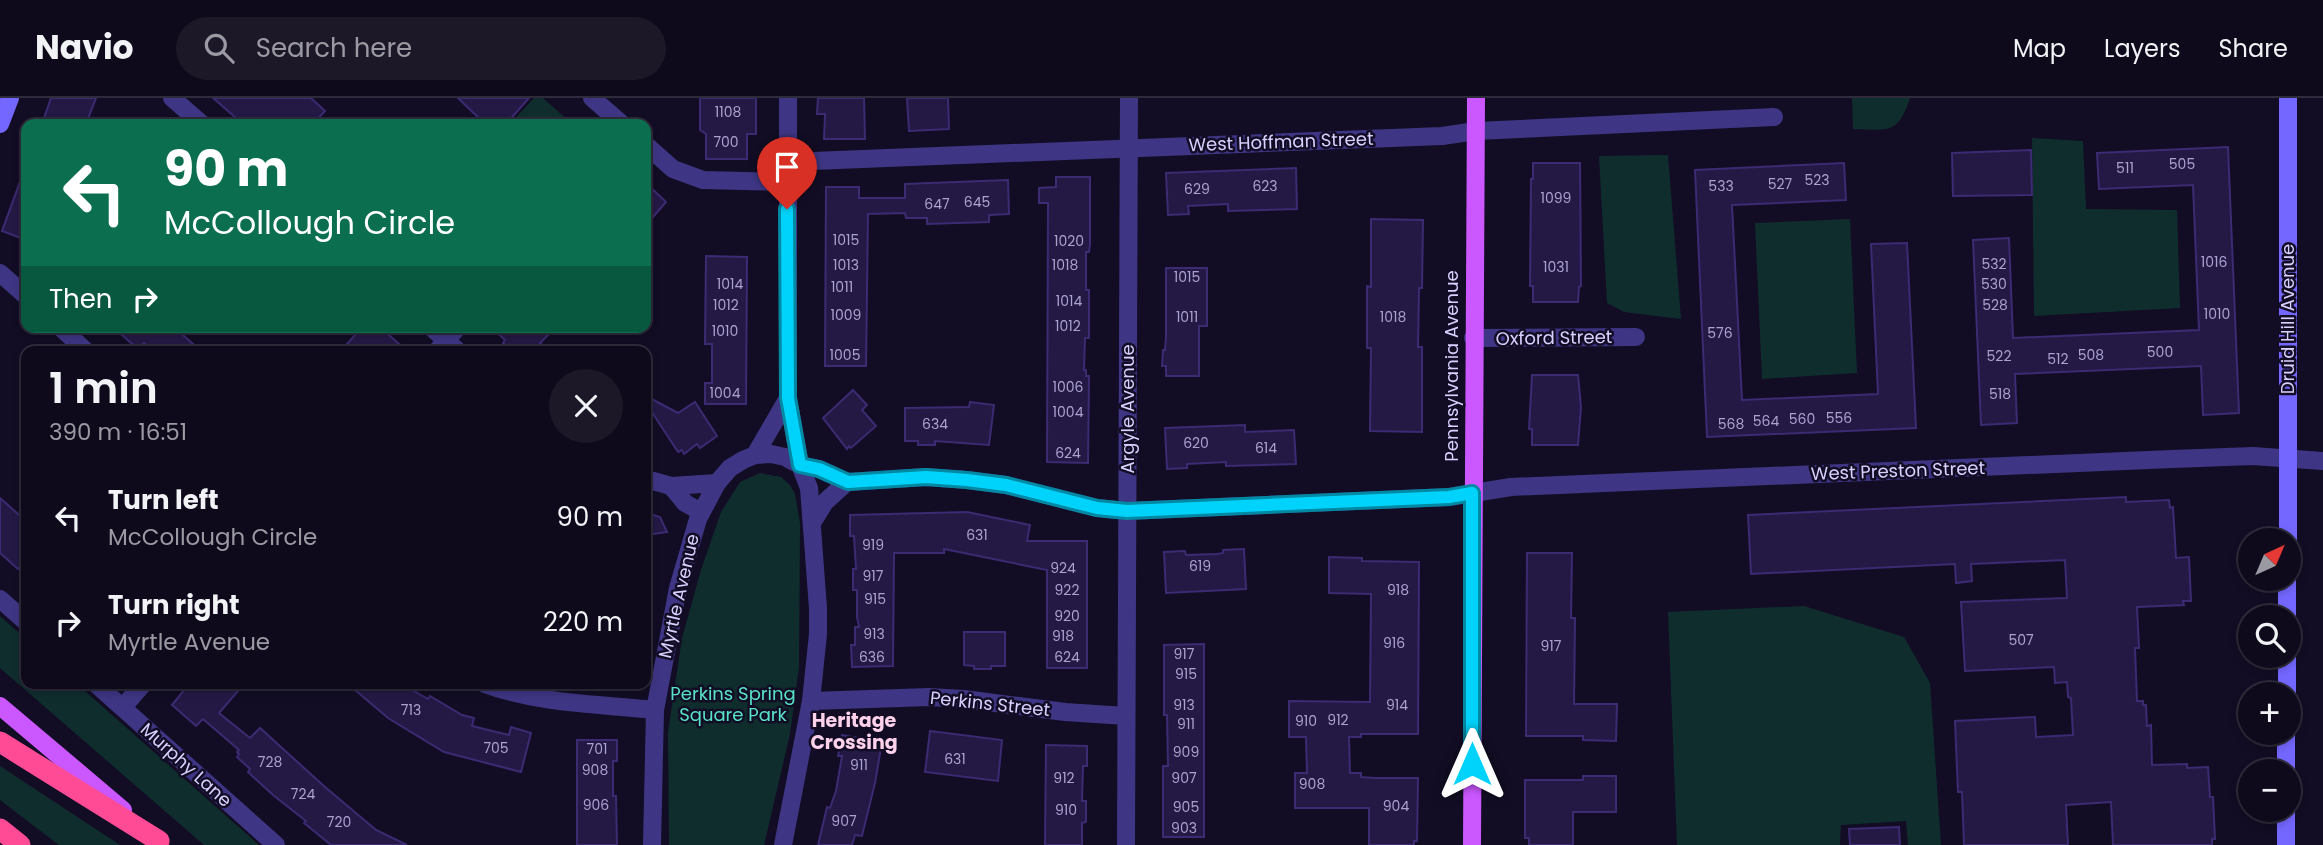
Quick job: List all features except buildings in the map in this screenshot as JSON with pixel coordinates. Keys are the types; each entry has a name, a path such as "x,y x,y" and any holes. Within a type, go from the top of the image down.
{"highway":[{"path":"0,742 162,843"},
{"path":"0,829 20,845"}],"main road":[{"path":"0,124 10,98"},
{"name":"Pennsylvania Avenue","path":"1472,845 1476,98"},
{"name":"Druid Hill Avenue","path":"2288,98 2288,528"},
{"path":"0,706 162,843"},
{"path":"2286,822 2286,845"}],"street":[{"path":"172,98 196,119"},
{"path":"592,98 616,119"},
{"path":"783,845 811,701 818,634 809,488 800,465 788,398 788,98"},
{"name":"Argyle Avenue","path":"1126,845 1129,98"},
{"name":"West Hoffman Street","path":"788,162 1442,136 1476,131 1774,117"},
{"path":"651,149 673,169 703,180 787,181"},
{"path":"0,273 21,292"},
{"path":"66,333 81,346"},
{"name":"Oxford Street","path":"1473,338 1636,337"},
{"name":"Myrtle Avenue","path":"652,845 655,710 667,637 701,512 717,483 730,468 755,455 788,398"},
{"path":"755,455 785,457 848,482 825,502 812,523"},
{"name":"West Preston Street","path":"848,482 926,477 967,480 1006,485 1097,508 1127,511 1449,497 1511,487 2146,460 2253,456 2323,461"},
{"path":"651,480 671,486 717,483"},
{"path":"671,486 685,503 701,512"},
{"path":"0,599 21,618"},
{"name":"Murphy Lane","path":"102,689 276,845"},
{"path":"122,707 138,689"},
{"path":"499,689 543,699 655,710"},
{"name":"Perkins Street","path":"811,701 929,697 1126,716"}],"green space":[{"path":"534,98 543,98 566,119 515,119"},
{"path":"1852,98 1910,98 1906,110 1896,124 1890,128 1875,130 1853,129"},
{"path":"2032,138 2083,141 2086,209 2177,210 2180,308 2034,316"},
{"path":"1668,155 1681,319 1624,312 1607,303 1599,156"},
{"path":"1850,219 1857,373 1762,379 1755,223"},
{"name":"Perkins Spring Square Park","path":"760,473 781,477 790,485 795,494 800,523 799,667 790,734 764,845 669,845 668,732 682,638 721,512 740,482"},
{"path":"1804,606 1904,637 1930,683 1941,845 1908,845 1906,821 1841,825 1840,845 1677,845 1668,612"},
{"path":"0,616 21,635 21,686 0,668"},
{"path":"24,689 83,689 259,845 204,845"},
{"path":"0,766 120,845 59,845 0,800"}],"district":[{"name":"Heritage Crossing","path":"854,731"}],"route":[{"path":"787,209 788,398 800,465 819,469 848,482 926,477 967,480 1006,485 1097,508 1127,511 1449,497 1472,493 1472,764"}]}
